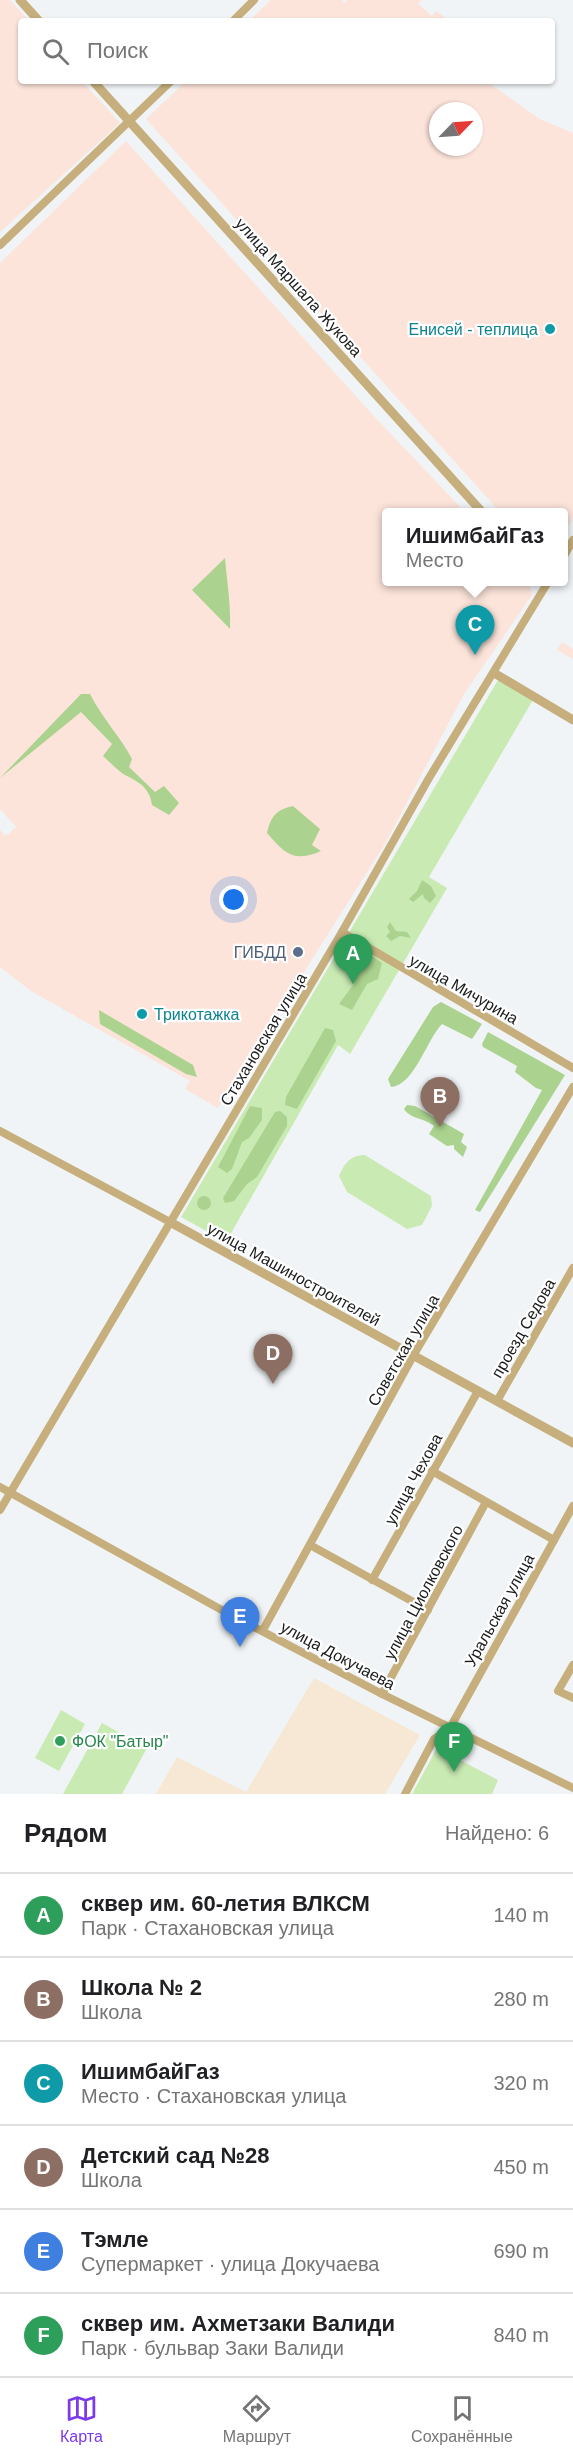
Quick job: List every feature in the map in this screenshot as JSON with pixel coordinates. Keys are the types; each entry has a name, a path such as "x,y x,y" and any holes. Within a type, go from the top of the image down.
{"street":[{"path":"20,0 36,18"},
{"path":"236,18 254,0"},
{"name":"улица Маршала Жукова","path":"96,84 478,508"},
{"path":"0,245 168,84"},
{"name":"Стахановская улица","path":"0,1510 544,586"},
{"path":"494,673 573,720"},
{"name":"улица Мичурина","path":"342,932 573,1068"},
{"name":"Советская улица","path":"263,1630 413,1356 573,1087"},
{"name":"улица Машиностроителей","path":"0,1131 573,1443"},
{"name":"проезд Седова","path":"497,1401 573,1268"},
{"name":"улица Чехова","path":"372,1580 478,1391"},
{"path":"432,1471 554,1540"},
{"name":"улица Докучаева","path":"0,1487 382,1694 573,1788"},
{"name":"улица Циолковского","path":"382,1694 486,1502"},
{"name":"Уральская улица","path":"405,1794 434,1739 450,1728 573,1506"},
{"path":"310,1545 428,1610"},
{"path":"573,1665 558,1691 573,1698"}],"shaded area":[{"path":"0,0 10,0 26,18 18,18 18,84 85,84 120,123 0,232"},
{"path":"271,0 342,0 345,3 347,0 421,0 418,4 432,16 436,11 446,18 252,18"},
{"path":"183,84 490,84 540,119 573,133 573,518 568,527 568,508 496,508 146,119"},
{"path":"126,141 371,413 461,508 382,508 382,586 530,586 532,595 464,694 385,844 218,1108 185,1089 190,1081 31,991 0,967 0,830 6,836 16,827 0,809 0,263"},
{"path":"562,642 573,649 573,659 557,650"},
{"path":"314,1678 420,1735 385,1794 156,1794 177,1757 246,1792"}],"green space":[{"path":"225,558 229,602 230,629 192,590"},
{"path":"498,680 533,700 429,877 447,888 350,1054 338,1045 226,1242 181,1217"},
{"path":"81,694 90,694 132,759 129,767 155,792 164,786 179,803 169,815 152,805 149,794 143,786 122,773 103,756 112,744 81,712 0,778"},
{"path":"293,806 320,829 312,845 321,851 304,856 291,854 279,846 267,833 275,815"},
{"path":"422,880 431,886 436,896 430,903 423,894 413,902 409,899 417,891"},
{"path":"390,922 396,931 407,932 411,938 400,936 391,941 386,936 390,932 387,927"},
{"path":"371,955 382,963 378,979 367,984 352,1010 339,1004 353,985 351,982 365,959"},
{"path":"441,1002 482,1024 472,1039 442,1024 407,1079 391,1087 388,1079 433,1007"},
{"path":"99,1010 193,1065 197,1077 186,1074 100,1024"},
{"path":"325,1028 333,1030 336,1041 297,1109 285,1105 286,1097"},
{"path":"488,1032 565,1075 480,1212 475,1210 542,1090 515,1072 517,1066 483,1047 482,1044"},
{"path":"407,1105 415,1106 464,1134 461,1142 467,1147 463,1157 454,1149 454,1145 447,1146 429,1134 434,1126 407,1112 404,1109"},
{"path":"250,1106 262,1108 262,1120 249,1138 242,1142 232,1169 227,1173 218,1167"},
{"path":"280,1111 287,1117 287,1126 257,1177 247,1184 234,1201 225,1203 223,1198 275,1112"},
{"path":"365,1155 431,1196 432,1206 422,1225 407,1229 347,1192 339,1176 345,1164 352,1158"},
{"path":"204,1196 209,1198 211,1203 209,1208 204,1210 199,1208 197,1203 199,1198"},
{"name":"ФОК \"Батыр\"","path":"61,1710 85,1724 59,1771 35,1758"},
{"path":"102,1723 147,1748 122,1794 63,1794"},
{"path":"437,1748 498,1780 492,1794 412,1794"}],"place":[{"name":"Енисей - теплица","path":"550,329"},
{"name":"ИшимбайГаз","path":"475,655"},
{"name":"ГИБДД","path":"298,952"},
{"name":"сквер им. 60-летия ВЛКСМ","path":"353,984"},
{"name":"Трикотажка","path":"142,1014"},
{"name":"Школа № 2","path":"440,1127"},
{"name":"Детский сад №28","path":"273,1384"},
{"name":"Тэмле","path":"240,1647"},
{"name":"ФОК \"Батыр\"","path":"60,1741"},
{"name":"сквер им. Ахметзаки Валиди","path":"454,1772"}]}
